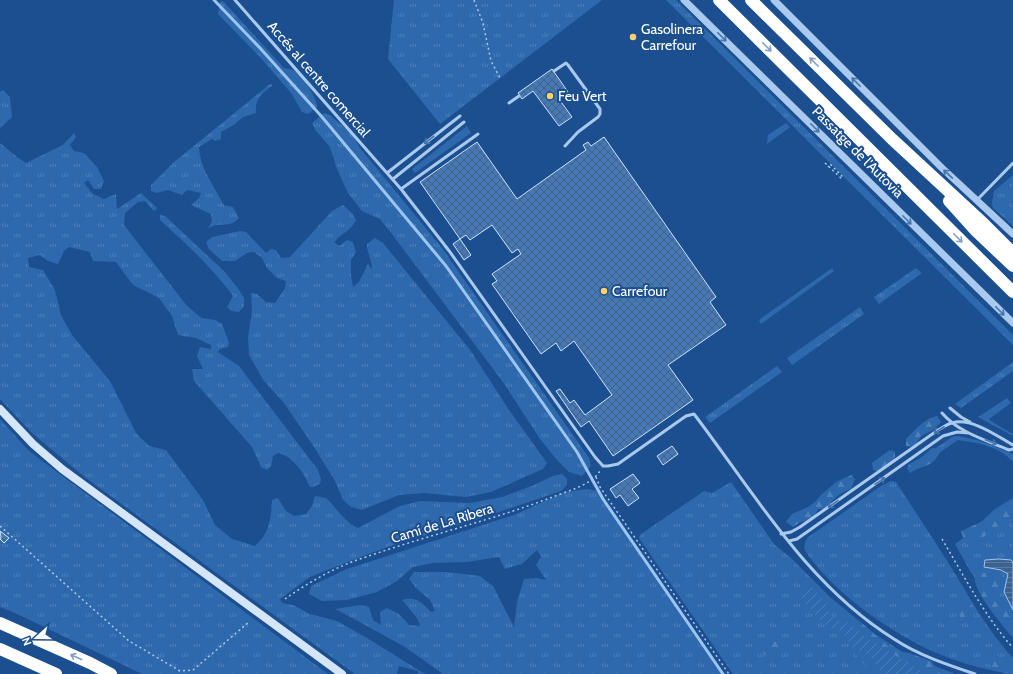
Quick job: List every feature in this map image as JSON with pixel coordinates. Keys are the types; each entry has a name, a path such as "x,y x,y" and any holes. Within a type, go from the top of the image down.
{"highway":[{"path":"719,0 1013,292"},
{"path":"752,0 892,139 984,224 1013,253"},
{"path":"892,139 976,231 1013,266"},
{"path":"0,623 90,663 111,674"},
{"path":"0,649 56,674"}],"main road":[{"path":"0,408 34,444 62,469 342,674"}],"street":[{"name":"Passatge de l'Autovia","path":"684,0 1013,323"},
{"path":"774,0 937,163 1013,234"}],"lane":[{"name":"Accés al centre comercial","path":"235,0 401,189 450,252 595,457 603,466"},
{"path":"554,71 562,65 568,65 600,109 600,114 598,117 578,132 565,146"},
{"path":"509,103 519,96"},
{"path":"387,173 460,116"},
{"path":"393,179 464,122"},
{"path":"401,189 478,134"},
{"path":"977,200 1013,163"},
{"path":"950,408 961,417 1013,445"},
{"path":"603,466 618,464 686,416 694,414 781,534 843,601 895,640 935,659 975,674"},
{"path":"942,414 952,423 969,433 1009,450 1013,449"},
{"path":"781,534 791,532 800,527 938,430 952,423 964,421 977,426"},
{"path":"789,541 797,539 943,436 957,432 969,433"}],"path":[{"path":"474,0 484,23 491,61 500,78"},
{"path":"825,162 828,167 842,178 843,177 830,164 828,167"},
{"name":"Camí de La Ribera","path":"285,599 302,587 330,571 362,558 516,511 582,485 596,476 603,466"},
{"path":"596,476 600,487 729,674"},
{"path":"0,526 129,641 180,670 193,670 249,622"},
{"path":"942,539 982,606 1013,648"}],"green space":[{"path":"394,0 602,0 440,124 388,59"},
{"path":"666,0 676,0 1013,335 1013,345"},
{"path":"223,1 284,68 294,70 298,73 312,92 317,107 308,114 302,112 292,94 259,56 218,14 220,2"},
{"path":"270,84 273,85 262,94 258,100 256,113 243,117 235,124 221,132 221,139 215,141 212,139 199,147 202,163 208,177 224,205 233,207 239,218 236,221 229,224 216,225 208,228 212,221 211,214 191,205 199,198 201,193 187,190 182,195 168,190 157,193 151,191 151,185 174,162"},
{"path":"3,90 10,97 12,117 0,128 0,92"},
{"path":"324,113 331,116 352,134 360,148 442,248 589,458 591,466 582,476 569,472 557,460 540,439 505,385 392,234 380,219 362,211 348,193 337,169 330,147 316,131 312,123"},
{"path":"786,123 790,127 767,144 768,135"},
{"path":"467,126 471,133 415,173 412,169"},
{"path":"74,133 76,137 70,145 74,151 84,153 97,167 104,181 101,189 94,189 88,180 84,183 93,194 104,199 116,194 117,209 141,193 157,208 154,211 145,201 138,202 125,213 124,225 187,306 202,318 215,320 222,324 229,343 228,347 220,349 218,352 239,366 318,470 321,479 320,484 310,487 305,476 293,461 283,455 278,453 273,456 271,466 267,470 261,467 252,447 194,381 192,369 203,369 197,356 200,347 211,349 211,345 196,338 178,335 172,316 159,298 133,285 116,262 93,261 90,252 69,247 64,251 58,264 48,261 40,255 28,258 29,267 43,270 55,290 61,315 72,335 110,381 136,433 149,446 166,450 203,500 215,525 232,539 255,546 264,536 269,525 272,500 278,498 286,511 294,516 306,514 312,506 315,496 326,498 344,518 358,528 400,506 420,501 470,503 502,497 553,476 562,474 567,479 567,485 561,491 478,519 390,546 345,563 310,577 280,599 282,603 293,605 310,614 337,621 425,674 418,674 418,671 399,666 397,674 355,674 86,478 34,435 0,399 0,143 26,163 63,145"},
{"path":"1013,175 1013,226 993,208 992,202 994,191"},
{"path":"343,205 352,213 356,220 352,227 334,242 339,246 347,240 353,242 356,252 351,260 353,287 359,282 368,264 372,269 367,244 375,238 383,243 471,351 507,407 547,463 543,469 491,492 466,497 424,493 399,495 362,510 351,507 343,500 335,481 314,447 284,403 264,381 249,355 248,337 252,311 251,293 257,294 266,302 275,303 285,288 286,281 277,278 267,268 262,258 254,252 247,253 235,261 222,261 209,249 206,242 212,237 240,231 246,232 266,253 271,249 276,250 281,258 290,257 332,211"},
{"path":"160,215 165,216 225,272 244,298 244,306 239,312 231,311 227,307 233,296 225,285 189,247 160,220"},
{"path":"832,268 834,271 761,324 759,320"},
{"path":"916,268 922,273 879,304 874,297"},
{"path":"860,307 864,314 792,365 787,358"},
{"path":"1013,362 1013,371 961,408 955,404"},
{"path":"777,366 782,372 710,423 705,417"},
{"path":"1007,398 1011,403 989,419 1013,434 1013,436 978,417"},
{"path":"937,416 941,422 933,430 921,436 915,447 906,446 906,439 916,429 928,419"},
{"path":"0,419 29,451 328,674 142,674 0,607"},
{"path":"958,436 981,441 1013,454 1013,462 1001,452 988,446 958,440 910,473 907,468 952,437"},
{"path":"932,448 938,449 939,453 936,458 930,464 910,473 908,465 922,457"},
{"path":"890,450 895,452 895,461 879,472 873,470 872,463"},
{"path":"851,475 855,479 851,489 843,492 831,502 826,509 818,509 813,518 793,527 786,522 792,514 815,502 836,482"},
{"path":"891,481 896,482 971,600 995,636 1013,658 1013,674 973,666 953,660 902,636 870,614 840,590 807,554 804,546 807,538 881,486"},
{"path":"731,482 774,544 791,558 830,597 875,634 907,655 955,674 733,674 639,538 641,534 704,491 712,493"},
{"path":"587,489 598,491 723,674 443,674 405,647 335,609 360,605 369,607 373,620 381,625 380,612 387,608 399,614 409,625 420,626 417,618 402,600 411,599 418,601 431,612 435,611 430,600 416,588 409,579 414,572 448,572 480,576 493,586 514,627 517,602 524,579 536,578 546,580 536,565 541,557 537,550 522,564 505,569 499,557 467,562 433,563 413,567 397,581 377,592 347,600 322,601 309,594 311,586 347,569 514,515 565,492"},
{"path":"1013,498 1013,518 975,542 964,541 961,531 981,522 995,509"},
{"path":"1013,504 1013,637 970,571 955,544"},
{"path":"998,572 1005,577 1005,586 999,593 1006,611 1013,620 1013,638 982,597 975,580 975,573"},
{"path":"807,585 815,590 827,603 827,611 836,620 849,623 864,636 926,674 882,674 871,657 852,647 842,631 826,627 807,605 800,594"},
{"path":"961,599 966,599 973,606 971,612 962,619 955,610 956,604"},
{"path":"863,624 892,650 909,653 931,661 940,673 882,674 871,671 856,655 859,630"},
{"path":"765,639 775,640 779,647 776,655 768,657 761,651"},
{"path":"993,656 1004,657 1013,662 1013,672 1011,674 994,671 989,664"}],"shaded area":[{"path":"985,560 1011,560 1013,562 1013,610 1004,592 1008,574 1001,570 984,567"}],"building":[{"name":"Feu Vert","path":"552,69 568,92 559,99 572,117 559,126 533,91 522,99 518,93"},
{"name":"Carrefour","path":"604,137 716,297 710,302 726,325 668,365 693,400 613,456 589,421 581,427 556,391 560,389 570,403 574,400 585,415 612,395 574,341 561,351 556,343 541,354 492,284 497,281 492,274 521,254 518,249 512,253 492,225 470,240 466,235 460,239 420,182 477,142 517,199 586,150 583,145 588,142 591,146"},
{"path":"460,239 471,255 464,260 453,244"},
{"path":"672,446 678,454 663,465 657,456"},
{"path":"633,474 640,483 632,489 639,498 628,506 620,495 616,498 610,489"},
{"path":"0,531 9,538 4,543 0,539"}],"waterway":[{"path":"214,0 260,48 322,117 446,266 577,452 603,499 723,674"}],"place":[{"name":"Gasolinera Carrefour","path":"633,37"},
{"name":"Feu Vert","path":"550,96"},
{"name":"Carrefour","path":"604,291"}]}
